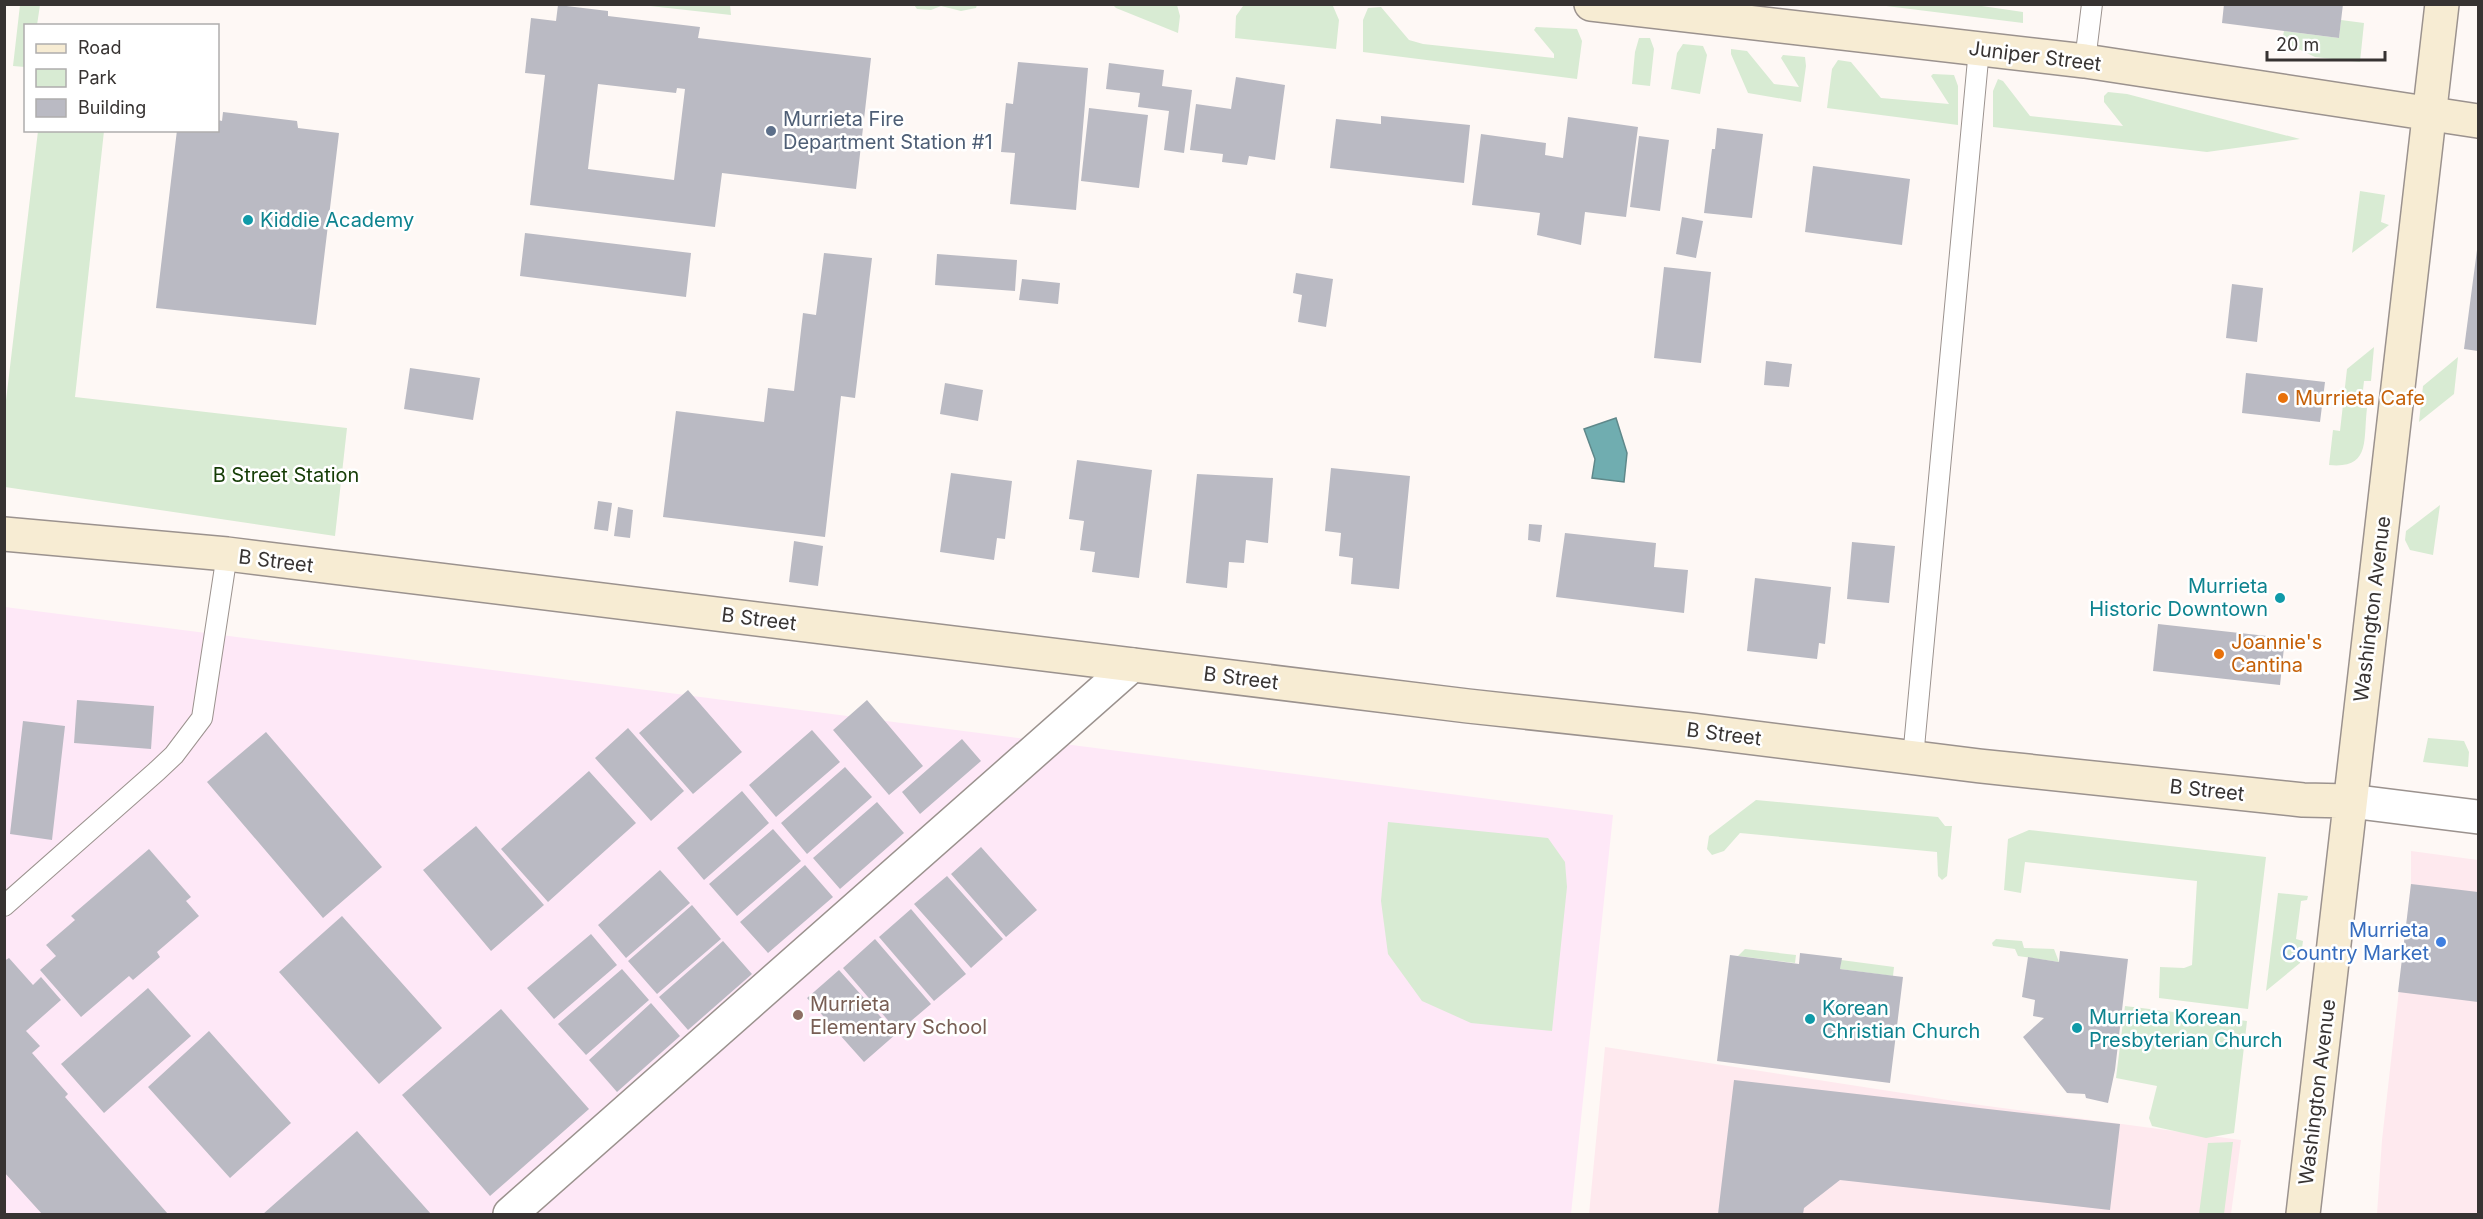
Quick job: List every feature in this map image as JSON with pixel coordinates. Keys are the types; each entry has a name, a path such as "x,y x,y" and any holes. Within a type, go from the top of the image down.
{"street":[{"name":"Juniper Street","path":"1591,4 2085,61 2478,121"},
{"name":"Washington Avenue","path":"2303,1215 2442,4"},
{"name":"B Street","path":"4,534 227,555 1913,758 2303,800 2350,801 2478,817"},
{"path":"510,1215 1132,665"}],"lane":[{"path":"2085,61 2092,4"},
{"path":"1913,758 1979,49"},
{"path":"4,906 158,771 174,755 201,718 227,555"}],"shaded area":[{"name":"Murrieta Elementary School","path":"5,607 1613,815 1571,1214 5,1214"},
{"path":"2411,851 2478,860 2478,1214 2377,1214 2382,1140 2411,884"},
{"path":"1605,1047 1980,1105 2241,1140 2231,1214 1589,1214"}],"green space":[{"path":"1968,4 2023,12 2023,23 1878,5"},
{"path":"20,5 40,5 37,24 24,24 24,67 13,66"},
{"path":"641,5 730,5 731,15"},
{"path":"914,5 977,5 976,8 961,11 941,6 931,10 917,9"},
{"path":"1113,5 1177,5 1180,16 1178,33 1116,8"},
{"path":"1243,6 1333,6 1339,20 1336,49 1235,38 1236,16"},
{"path":"1381,7 1409,40 1423,44 1554,58 1554,54 1534,30 1536,27 1577,29 1582,41 1577,79 1363,52 1363,20 1368,8"},
{"path":"2341,20 2364,23 2360,62 2315,57 2282,41 2284,31 2339,38"},
{"path":"1639,38 1650,38 1654,49 1650,86 1632,84 1635,52"},
{"path":"1683,44 1703,46 1707,55 1700,94 1671,89 1677,53"},
{"path":"1731,49 1747,51 1774,84 1799,87 1781,58 1783,55 1805,57 1801,102 1748,93 1731,54"},
{"path":"1838,60 1851,62 1881,98 1949,104 1931,76 1933,74 1954,75 1958,86 1958,125 1827,108 1832,69"},
{"path":"1998,79 2003,81 2030,116 2123,126 2104,102 2104,96 2108,92 2127,94 2300,139 2207,152 1993,127 1993,91"},
{"name":"B Street Station","path":"38,132 104,132 75,397 347,428 335,536 5,487 5,409"},
{"path":"2360,191 2385,195 2381,222 2389,225 2352,253"},
{"path":"2374,347 2371,381 2364,381 2361,408 2367,408 2362,450 2352,462 2343,465 2329,465 2333,430 2340,431 2347,369"},
{"path":"2458,357 2454,394 2419,422 2423,386"},
{"path":"2440,505 2433,555 2410,550 2405,540 2406,531"},
{"path":"2428,738 2464,741 2469,752 2468,767 2423,762"},
{"path":"1756,800 1938,817 1945,826 1952,826 1947,876 1942,880 1938,876 1937,852 1740,833 1724,851 1712,855 1707,849 1709,836"},
{"path":"1388,822 1548,838 1565,862 1567,887 1552,1031 1471,1023 1422,1001 1388,954 1381,901"},
{"path":"2029,830 2266,857 2248,1009 2159,998 2160,967 2184,968 2192,965 2197,881 2025,862 2021,893 2004,890 2008,839"},
{"path":"2278,893 2308,896 2307,900 2301,901 2296,939 2303,941 2300,963 2266,991"},
{"path":"1996,939 2022,941 2024,948 2054,949 2059,962 2018,956 2015,949 1993,946 1992,943"},
{"path":"1745,949 1796,955 1795,963 1738,956"},
{"path":"1841,960 1894,967 1893,976 1840,969"},
{"path":"2125,1006 2247,1021 2234,1133 2206,1138 2152,1126 2149,1118 2157,1086 2116,1078"},
{"path":"2233,1142 2224,1214 2199,1214 2208,1143"}],"water":[{"path":"1616,418 1627,453 1624,482 1592,478 1595,459 1584,429"}],"building":[{"path":"2224,4 2343,4 2339,38 2222,23"},
{"name":"Murrieta Fire Department Station #1","path":"558,5 608,11 608,16 700,27 698,38 871,58 856,189 722,173 715,227 530,205 545,75 525,73 531,18 556,21","holes":["598,84 676,93 677,88 685,89 674,180 588,169"]},
{"path":"1018,62 1088,68 1076,210 1010,204 1015,153 1001,152 1006,103 1013,104"},
{"path":"1109,63 1164,70 1162,86 1192,90 1184,153 1164,150 1169,111 1138,107 1140,93 1106,89"},
{"path":"1236,77 1285,85 1275,160 1249,156 1247,165 1222,162 1223,154 1190,150 1196,104 1231,109"},
{"path":"1089,108 1148,115 1139,188 1081,181"},
{"name":"Kiddie Academy","path":"223,112 297,121 298,128 339,133 316,325 156,308 177,132 219,132 219,120 222,121"},
{"path":"1381,116 1470,125 1464,183 1330,168 1336,119 1381,124"},
{"path":"1568,117 1638,127 1626,217 1585,212 1581,245 1537,235 1540,213 1472,205 1481,134 1546,143 1545,155 1563,158"},
{"path":"1717,128 1763,134 1752,218 1704,213"},
{"path":"1639,136 1669,140 1660,211 1630,207"},
{"path":"1813,166 1910,179 1902,245 1805,232"},
{"path":"1682,217 1703,221 1696,258 1676,254"},
{"path":"525,233 691,253 686,297 520,276"},
{"path":"2478,250 2478,351 2464,349"},
{"path":"824,253 872,258 855,398 841,396 825,537 663,517 676,411 764,422 768,388 794,391 803,313 816,315"},
{"path":"937,254 1017,260 1015,291 935,285"},
{"path":"1664,267 1711,272 1701,363 1654,358"},
{"path":"1296,273 1333,279 1326,327 1298,322 1302,295 1293,293"},
{"path":"1022,279 1060,283 1058,304 1019,300"},
{"path":"2232,284 2263,288 2257,342 2226,338"},
{"path":"1766,361 1792,364 1789,387 1764,385"},
{"path":"410,368 480,378 473,420 404,409"},
{"name":"Murrieta Cafe","path":"2246,373 2325,382 2320,422 2242,413"},
{"path":"945,383 983,390 978,421 940,414"},
{"path":"1077,460 1152,470 1139,578 1092,572 1095,552 1080,550 1084,521 1069,519"},
{"path":"1331,468 1410,476 1399,589 1351,584 1353,558 1339,556 1341,533 1325,531"},
{"path":"951,473 1012,481 1005,539 997,538 994,560 940,552"},
{"path":"1197,474 1273,478 1268,543 1246,540 1244,563 1229,562 1227,588 1186,583"},
{"path":"598,501 612,503 608,531 594,529"},
{"path":"618,507 633,510 630,538 614,536"},
{"path":"1529,524 1542,525 1540,542 1528,540"},
{"path":"1565,533 1656,543 1654,567 1688,570 1684,613 1556,597"},
{"path":"794,541 823,546 818,586 789,582"},
{"path":"1852,542 1895,546 1889,603 1847,599"},
{"path":"1755,578 1831,587 1825,644 1819,643 1817,659 1747,651"},
{"name":"Joannie's Cantina","path":"2158,624 2285,638 2280,685 2153,671"},
{"path":"688,690 742,752 693,794 639,733"},
{"path":"77,700 154,706 151,749 74,743"},
{"path":"867,700 923,766 889,795 833,730"},
{"path":"23,721 65,726 52,840 10,834"},
{"path":"628,728 684,791 651,821 595,758"},
{"path":"812,730 840,762 776,817 749,785"},
{"path":"266,732 382,867 323,918 207,782"},
{"path":"962,739 981,761 920,814 902,792"},
{"path":"845,767 872,797 807,854 781,823"},
{"path":"589,771 636,823 548,902 501,849"},
{"path":"742,791 769,823 704,880 677,848"},
{"path":"877,802 904,833 840,889 813,858"},
{"path":"476,826 544,905 491,951 423,870"},
{"path":"773,829 801,861 737,916 709,884"},
{"path":"981,847 1037,910 1006,937 951,874"},
{"path":"149,849 191,897 186,901 199,916 157,952 160,957 133,980 129,976 81,1017 40,970 56,956 46,945 75,920 71,916"},
{"path":"805,865 833,897 768,953 740,922"},
{"path":"660,870 690,903 626,958 598,925"},
{"path":"947,876 1003,939 971,968 914,904"},
{"name":"Murrieta Country Market","path":"2411,884 2478,892 2478,1002 2398,992"},
{"path":"692,905 721,939 657,994 628,961"},
{"path":"911,909 966,974 934,1001 879,937"},
{"path":"342,916 442,1028 379,1084 279,972"},
{"path":"591,934 617,965 554,1019 527,988"},
{"path":"875,939 931,1004 898,1032 843,968"},
{"path":"723,941 752,974 688,1030 659,997"},
{"name":"Murrieta Korean Presbyterian Church","path":"2060,951 2128,959 2115,1070 2108,1103 2086,1098 2085,1094 2067,1093 2023,1037 2044,1018 2033,1016 2035,1000 2022,997 2028,957 2059,962"},
{"name":"Korean Christian Church","path":"1800,953 1842,958 1840,969 1903,977 1890,1083 1717,1061 1730,955 1799,964"},
{"path":"9,958 33,985 41,977 61,1000 26,1031 40,1046 32,1053 68,1094 65,1097 168,1214 42,1214 4,1172 4,961"},
{"path":"622,969 649,1000 586,1055 558,1024"},
{"path":"839,970 896,1034 864,1062 807,998"},
{"path":"148,988 191,1036 104,1113 61,1064"},
{"path":"651,1003 680,1036 617,1092 589,1060"},
{"path":"501,1009 589,1109 490,1196 402,1095"},
{"path":"209,1031 291,1123 230,1178 148,1087"},
{"path":"1734,1080 2120,1124 2110,1210 1840,1180 1804,1208 1803,1214 1718,1214"},
{"path":"357,1131 431,1214 263,1214"}],"place":[{"name":"Murrieta Fire Department Station #1","path":"771,131"},
{"name":"Kiddie Academy","path":"248,220"},
{"name":"Murrieta Cafe","path":"2283,398"},
{"name":"Murrieta Historic Downtown","path":"2280,598"},
{"name":"Joannie's Cantina","path":"2219,654"},
{"name":"Murrieta Country Market","path":"2441,942"},
{"name":"Murrieta Elementary School","path":"798,1015"},
{"name":"Korean Christian Church","path":"1810,1019"},
{"name":"Murrieta Korean Presbyterian Church","path":"2077,1028"}]}
